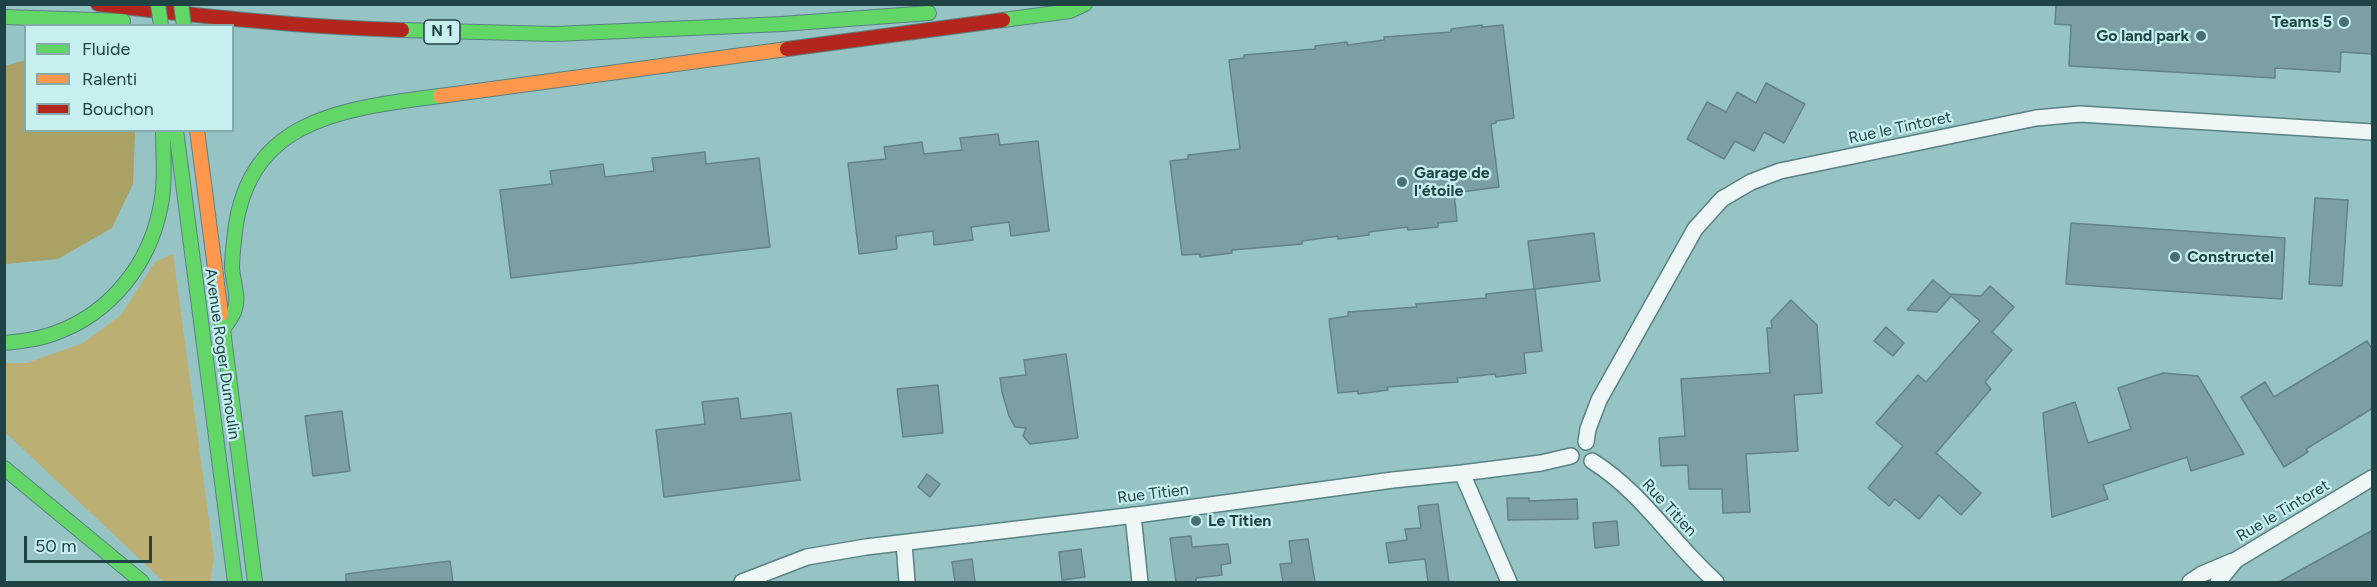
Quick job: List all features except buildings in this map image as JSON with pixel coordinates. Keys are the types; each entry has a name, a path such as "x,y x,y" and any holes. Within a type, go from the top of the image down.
{"main road":[{"name":"N 1","path":"98,4 230,20 333,28 555,34 782,24 942,12"},
{"path":"158,4 161,24"},
{"path":"181,4 183,24"},
{"path":"223,329 235,309 233,233 240,195 255,166 290,134 336,113 381,104 1070,11 1085,4"},
{"path":"4,17 29,16 99,21 230,20"},
{"path":"4,343 22,342 56,333 91,316 115,297 137,270 159,217 163,172 163,132"},
{"name":"Avenue Roger Dumoulin","path":"176,132 235,582"},
{"name":"Avenue Roger Dumoulin","path":"197,132 255,582"},
{"path":"4,468 142,582"}],"street":[{"name":"Rue le Tintoret","path":"1586,442 1588,429 1599,400 1695,229 1722,199 1751,182 1780,171 2008,124 2080,114 2373,132"},
{"path":"1586,442 1594,450 1592,461 1587,465 1580,465 1571,456 1575,446 1586,442"},
{"name":"Rue Titien","path":"742,582 807,557 1393,480 1541,463 1571,456"},
{"name":"Rue Titien","path":"1592,461 1634,494 1702,570 1716,582"},
{"path":"1462,473 1509,582"},
{"name":"Rue le Tintoret","path":"2218,582 2236,560 2373,478"},
{"path":"1132,515 1140,582"},
{"path":"904,543 907,582"},
{"path":"2189,582 2236,560"}],"shaded area":[{"path":"24,60 24,132 135,132 133,184 112,228 58,259 5,264 5,66"},
{"path":"173,254 214,558 210,582 164,582 5,432 4,363 27,363 83,343 121,315 155,262"}],"traffic: fast":[{"path":"158,4 161,24"},
{"path":"181,4 184,24"},
{"path":"1003,20 1070,11 1085,4"},
{"path":"402,30 555,34 782,24 929,13"},
{"path":"4,17 123,21"},
{"path":"223,329 233,315 236,304 232,261 242,200 256,169 277,145 303,128 334,115 367,107 440,96"},
{"path":"4,343 45,336 77,323 95,312 125,284 147,249 155,229 164,179 163,132"},
{"path":"176,132 235,582"},
{"path":"221,314 255,582"},
{"path":"4,468 142,582"}],"traffic: slow":[{"path":"440,96 787,49"},
{"path":"197,132 221,314"}],"traffic: jam":[{"path":"98,4 288,24 402,30"},
{"path":"787,49 1003,20"}],"place":[{"name":"Teams 5","path":"2344,22"},
{"name":"Go land park","path":"2201,36"},
{"name":"Garage de l'étoile","path":"1402,182"},
{"name":"Constructel","path":"2175,257"},
{"name":"Le Titien","path":"1196,521"}]}
